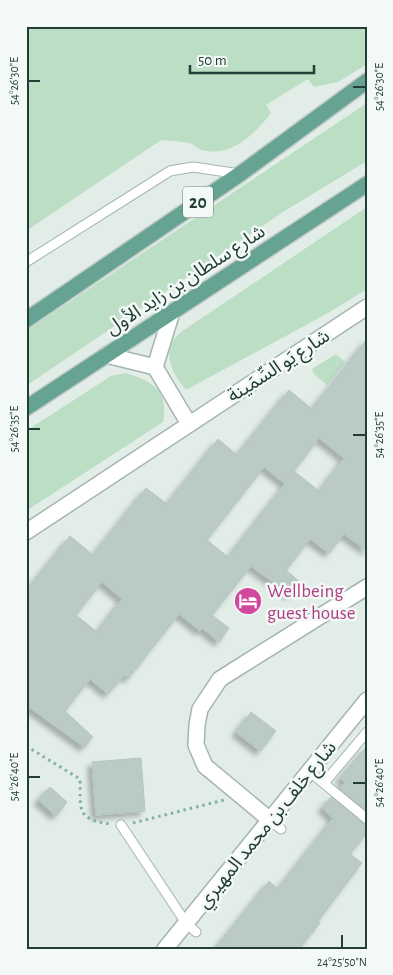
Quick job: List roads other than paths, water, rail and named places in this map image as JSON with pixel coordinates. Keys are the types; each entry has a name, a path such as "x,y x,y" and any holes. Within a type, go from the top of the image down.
{"main road":[{"name":"20","path":"26,320 240,174 367,81"},
{"name":"شارع سلطان بن زايد الأول","path":"26,408 367,184"}],"street":[{"name":"شارع يَو السِّمَينة","path":"26,532 367,307"},
{"path":"155,367 172,312"},
{"path":"106,355 155,367 189,424"},
{"path":"276,824 239,796 205,766 196,745 200,709 220,679 367,587"},
{"name":"شارع خلف بن محمد المهيري","path":"165,949 191,927 276,824 309,771 367,700"}],"lane":[{"path":"26,262 170,171 193,167 240,174"},
{"path":"324,783 367,732"},
{"path":"309,771 367,819"},
{"path":"121,826 191,927"}],"place":[{"name":"Wellbeing guest house","path":"248,601"}]}
